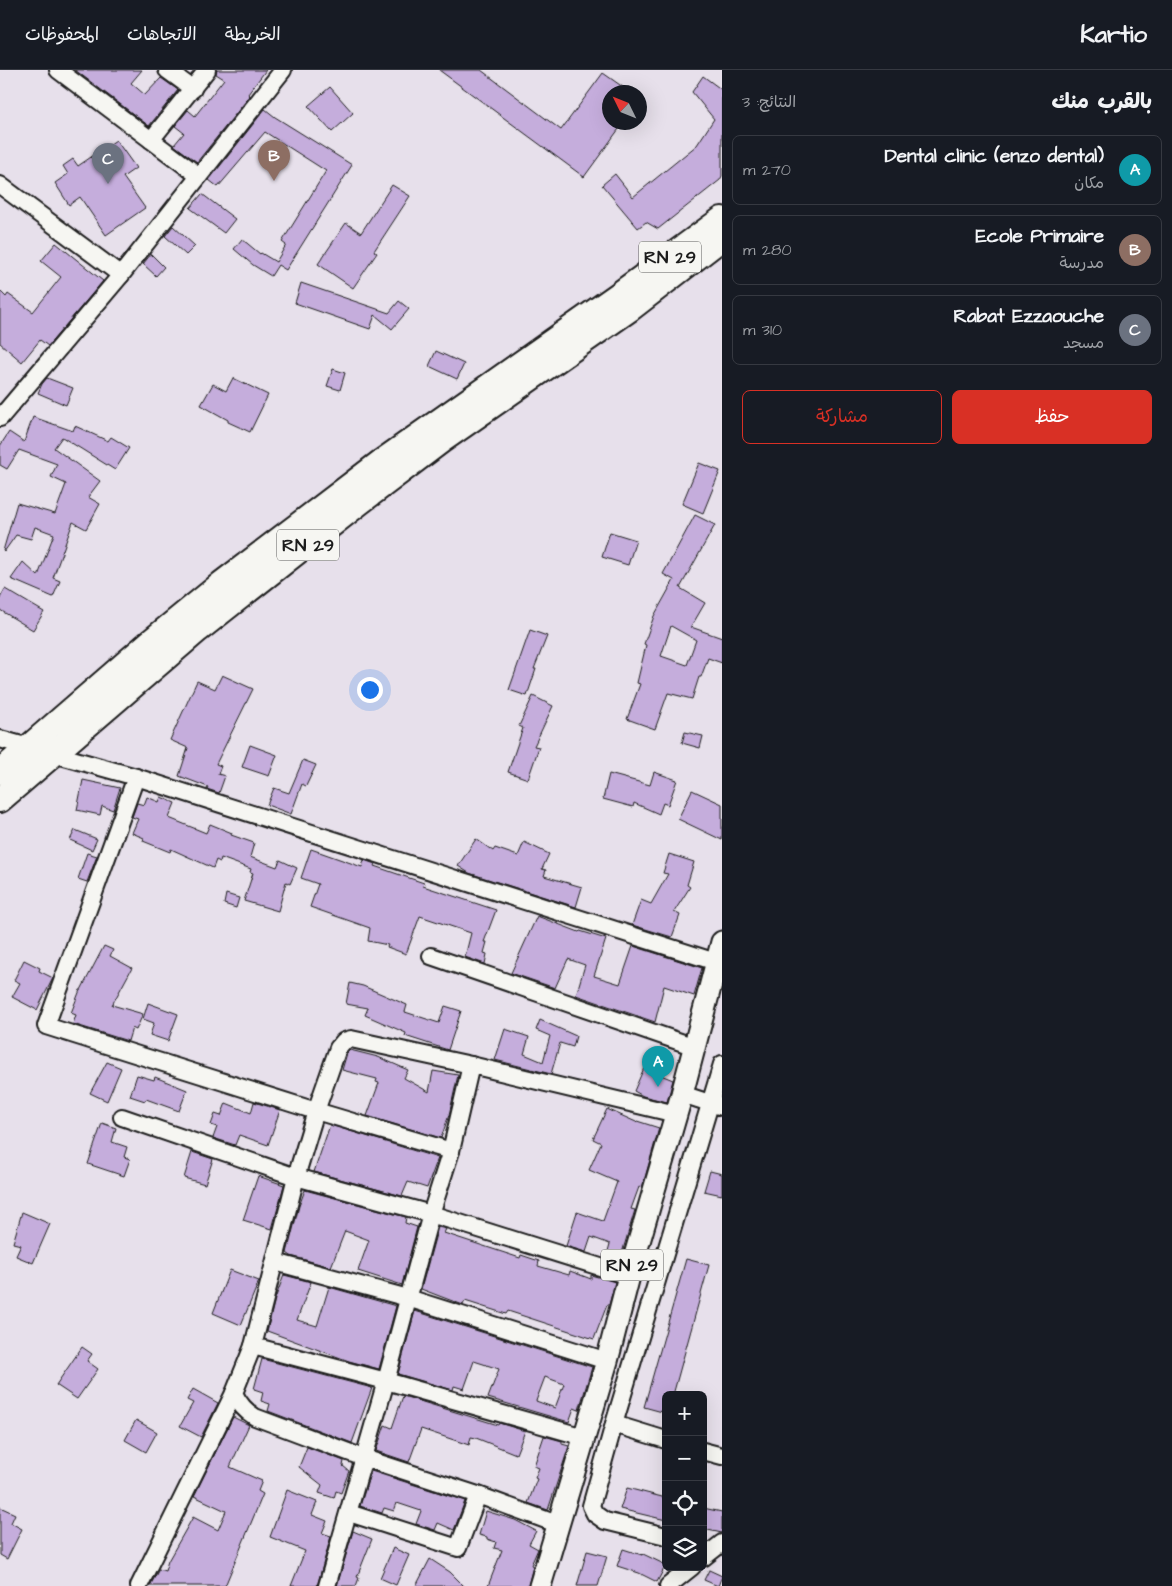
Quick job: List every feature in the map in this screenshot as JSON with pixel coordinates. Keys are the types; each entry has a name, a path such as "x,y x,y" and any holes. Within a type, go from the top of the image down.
{"highway":[{"name":"RN 29","path":"0,772 150,642 221,584 320,508 381,462 618,295 722,219"},
{"name":"RN 29","path":"0,800 198,630 359,503 442,441 630,309 722,238"}],"main road":[{"name":"RN 29","path":"540,1586 682,1094 719,952"}],"street":[{"path":"58,70 199,176"},
{"path":"167,70 192,89"},
{"path":"151,140 207,70"},
{"path":"0,418 121,275 283,70"},
{"path":"0,185 121,275"},
{"path":"0,739 136,777 719,952"},
{"path":"136,777 46,1026 316,1111 451,1151"},
{"path":"431,956 695,1047"},
{"path":"140,1586 234,1393 253,1346 296,1178 316,1111 338,1048 344,1041 351,1039 471,1065 676,1114"},
{"path":"662,1535 605,1521 595,1514 591,1506 614,1424 716,1105 722,1064"},
{"path":"327,1586 386,1381 431,1214 451,1151 471,1065"},
{"path":"682,1094 716,1105"},
{"path":"122,1117 296,1178 431,1214 629,1276"},
{"path":"275,1262 408,1298 606,1361"},
{"path":"253,1346 386,1381 584,1437"},
{"path":"234,1393 246,1412 255,1417 364,1458 478,1495 558,1524"},
{"path":"614,1424 662,1439"},
{"path":"707,1452 722,1456"},
{"path":"349,1513 458,1548 478,1495"},
{"path":"671,1585 687,1571"}],"building":[{"path":"75,70 142,70 131,83 145,95 161,78 178,90 149,126"},
{"path":"217,70 266,70 248,94 250,96 197,162 174,145 184,133 175,126 188,110 195,116 224,79 216,74"},
{"path":"439,70 481,70 561,130 603,73 620,85 602,85 602,130 618,130 584,177"},
{"path":"703,76 722,90 722,176 720,180 658,229 646,222 638,228 602,185 615,174 633,197 697,145 714,119 692,92"},
{"path":"330,87 353,113 332,132 308,106"},
{"path":"265,109 352,165 286,270 278,265 271,276 253,265 234,249 242,239 260,254 276,262 286,245 282,242 326,171 265,132 218,187 209,180"},
{"path":"116,140 136,168 123,177 145,208 106,235 80,197 69,205 55,183 68,174 63,166 73,159 78,166"},
{"path":"392,185 410,196 374,251 377,253 353,288 318,264 346,223 361,233"},
{"path":"202,194 235,219 224,233 190,208"},
{"path":"173,226 195,246 186,255 165,236"},
{"path":"56,243 103,281 48,346 40,340 22,362 0,343 0,291 6,297 8,294 33,312 61,277 41,261"},
{"path":"151,254 164,267 156,276 143,264"},
{"path":"301,283 389,313 399,301 409,309 392,329 375,315 370,329 295,303"},
{"path":"436,351 464,364 457,379 429,366"},
{"path":"333,369 345,373 340,390 327,386"},
{"path":"47,378 73,388 66,405 38,393"},
{"path":"233,378 268,395 250,432 228,422 228,420 201,405 213,384 226,391"},
{"path":"33,417 73,431 75,426 108,441 111,437 129,448 115,470 62,437 54,448 100,481 88,497 100,504 86,529 73,522 53,578 60,581 53,597 11,579 23,562 38,576 54,534 35,527 31,539 16,535 3,551 17,503 55,514 66,484 51,477 57,464 19,450 7,469 0,465 0,446 9,432 24,442"},
{"path":"699,463 720,471 703,513 682,504"},
{"path":"695,515 715,525 680,588 705,603 691,627 722,638 722,663 708,658 692,699 668,693 655,729 627,719 640,684 637,683 646,645 644,644 654,616 674,580 663,574","holes":["671,626 696,640 687,665 661,656"]},
{"path":"610,532 636,540 628,565 602,557"},
{"path":"5,589 44,612 33,630 0,610 0,598"},
{"path":"530,630 547,636 534,669 536,669 527,696 509,690"},
{"path":"222,675 253,689 216,764 221,766 218,774 225,776 219,793 179,776 188,748 170,740 197,681 215,689"},
{"path":"533,696 553,706 534,746 539,747 528,779 508,772 523,728 519,726"},
{"path":"685,732 703,736 700,748 682,743"},
{"path":"250,745 277,755 269,776 242,767"},
{"path":"303,760 316,765 306,786 302,784 291,814 267,805 274,788 289,793"},
{"path":"654,772 677,780 668,805 663,803 659,814 634,803 633,807 603,799 609,774 650,785"},
{"path":"83,780 120,788 113,810 102,806 100,815 77,810"},
{"path":"692,790 722,804 722,840 678,819"},
{"path":"147,797 159,802 161,797 175,803 169,818 206,833 210,824 232,833 231,835 254,843 250,857 277,867 280,860 297,868 290,884 286,882 278,911 244,901 253,873 250,872 251,869 221,858 220,862 216,860 213,868 171,849 170,852 143,841 144,838 132,833 138,819 132,817 137,803 144,805"},
{"path":"75,830 97,839 92,850 70,840"},
{"path":"476,839 493,851 495,848 518,856 524,842 549,854 542,869 546,870 544,876 582,887 576,907 469,873 458,866"},
{"path":"311,849 362,867 364,860 375,864 374,866 424,883 423,886 496,910 484,942 487,942 484,953 487,954 485,964 465,957 471,933 420,916 406,954 387,947 388,945 368,941 370,928 310,907 318,884 301,878"},
{"path":"87,853 97,856 87,882 78,879"},
{"path":"669,854 694,862 687,885 690,887 674,912 680,915 672,937 632,925 641,900 651,904 668,874 663,873"},
{"path":"226,894 239,898 236,908 224,904"},
{"path":"537,916 579,932 606,939 594,976 620,984 633,946 702,968 694,996 664,986 655,1022 576,995 585,965 568,959 555,988 511,973"},
{"path":"104,946 113,950 110,956 132,968 112,1005 143,1014 136,1030 132,1028 128,1041 73,1024 76,1015 71,1013 80,990"},
{"path":"24,960 40,968 39,971 53,978 37,1010 12,997 20,983 14,980"},
{"path":"350,983 363,986 407,1005 405,1012 439,1023 445,1006 461,1011 448,1050 405,1036 406,1033 365,1015 368,1008 346,1004"},
{"path":"148,1003 178,1014 168,1041 150,1035 154,1023 143,1019"},
{"path":"540,1020 576,1036 573,1047 560,1043 551,1074 495,1060 505,1029 529,1037 524,1054 543,1062 550,1036 536,1030"},
{"path":"350,1050 378,1057 408,1070 404,1078 429,1092 433,1071 458,1075 449,1115 441,1138 367,1116 379,1083 376,1082 377,1079 342,1070 347,1053"},
{"path":"107,1062 121,1068 107,1101 90,1093"},
{"path":"644,1068 673,1080 667,1102 643,1096 634,1091"},
{"path":"137,1075 154,1080 155,1077 187,1090 179,1111 146,1099 145,1101 130,1096"},
{"path":"254,1102 280,1110 268,1145 239,1135 235,1145 213,1138 217,1127 211,1125 215,1114 221,1116 226,1103 251,1113"},
{"path":"607,1109 636,1122 659,1128 642,1188 639,1187 631,1209 635,1210 619,1263 606,1258 610,1244 591,1237 586,1252 566,1246 577,1212 603,1221 617,1182 589,1170 601,1143 593,1139"},
{"path":"102,1123 116,1128 112,1142 127,1147 124,1157 130,1159 124,1176 88,1164"},
{"path":"330,1125 438,1158 427,1188 408,1182 402,1196 314,1172"},
{"path":"192,1152 213,1159 205,1184 184,1178"},
{"path":"710,1171 722,1174 722,1195 704,1191"},
{"path":"258,1176 284,1185 272,1229 243,1220"},
{"path":"305,1190 406,1217 405,1223 417,1227 402,1285 358,1271 369,1240 345,1231 331,1267 291,1256 287,1253"},
{"path":"22,1212 50,1224 33,1263 16,1256 21,1245 13,1243"},
{"path":"438,1227 446,1229 444,1233 520,1258 521,1255 539,1261 538,1266 569,1275 570,1271 591,1279 591,1275 615,1282 609,1305 607,1305 594,1339 508,1311 506,1314 465,1301 463,1305 421,1289"},
{"path":"686,1259 709,1265 674,1391 662,1391 662,1412 644,1407"},
{"path":"230,1270 259,1281 241,1325 213,1313"},
{"path":"284,1275 311,1282 297,1320 317,1326 329,1287 396,1306 379,1369 349,1361 267,1331 275,1299"},
{"path":"415,1311 592,1367 579,1410 574,1408 569,1422 488,1398 499,1369 474,1361 464,1389 454,1386 453,1390 398,1374","holes":["545,1377 564,1384 555,1408 536,1401"]},
{"path":"82,1347 92,1354 87,1361 98,1369 77,1399 56,1385"},
{"path":"262,1359 372,1388 352,1443 268,1411 270,1404 261,1401 263,1392 254,1389"},
{"path":"193,1389 218,1403 201,1437 180,1426 193,1403 187,1400"},
{"path":"403,1396 498,1425 499,1423 525,1431 516,1454 476,1438 471,1437 469,1445 421,1429 409,1462 376,1451 385,1425 392,1428"},
{"path":"233,1417 249,1425 230,1467 262,1481 258,1491 263,1494 225,1586 150,1586 159,1569 165,1571 168,1561 193,1517 218,1530 226,1511 194,1496"},
{"path":"136,1420 157,1432 146,1452 125,1440"},
{"path":"544,1436 562,1441 562,1444 569,1446 548,1510 528,1503 537,1479 535,1478 539,1468 534,1466"},
{"path":"307,1447 344,1461 343,1466 349,1471 341,1493 336,1491 334,1498 319,1493 322,1485 299,1467"},
{"path":"371,1471 465,1501 454,1530 438,1523 435,1530 416,1524 421,1511 397,1503 394,1511 384,1508 382,1513 360,1506"},
{"path":"627,1488 662,1497 662,1519 620,1509"},
{"path":"287,1490 317,1502 312,1515 327,1521 322,1533 331,1536 317,1586 291,1586 305,1551 270,1537"},
{"path":"0,1507 15,1514 11,1523 22,1529 7,1559 0,1555"},
{"path":"707,1509 722,1512 722,1533 707,1530"},
{"path":"486,1511 515,1520 536,1531 529,1544 538,1549 531,1565 533,1566 528,1586 488,1586 502,1550 494,1548 496,1542 479,1535"},
{"path":"353,1531 372,1539 357,1577 359,1578 356,1586 337,1586"},
{"path":"393,1548 409,1555 396,1585 380,1578"},
{"path":"623,1549 643,1554 662,1563 663,1571 657,1582 639,1573 617,1566"},
{"path":"587,1551 607,1556 598,1586 577,1586"},
{"path":"430,1559 450,1572 464,1586 416,1586"},
{"path":"709,1570 722,1576 718,1586 704,1580"}],"place":[{"name":"Ecole Primaire","path":"274,181"},
{"name":"Rabat Ezzaouche","path":"108,184"},
{"name":"Dental clinic (enzo dental)","path":"658,1087"}]}
